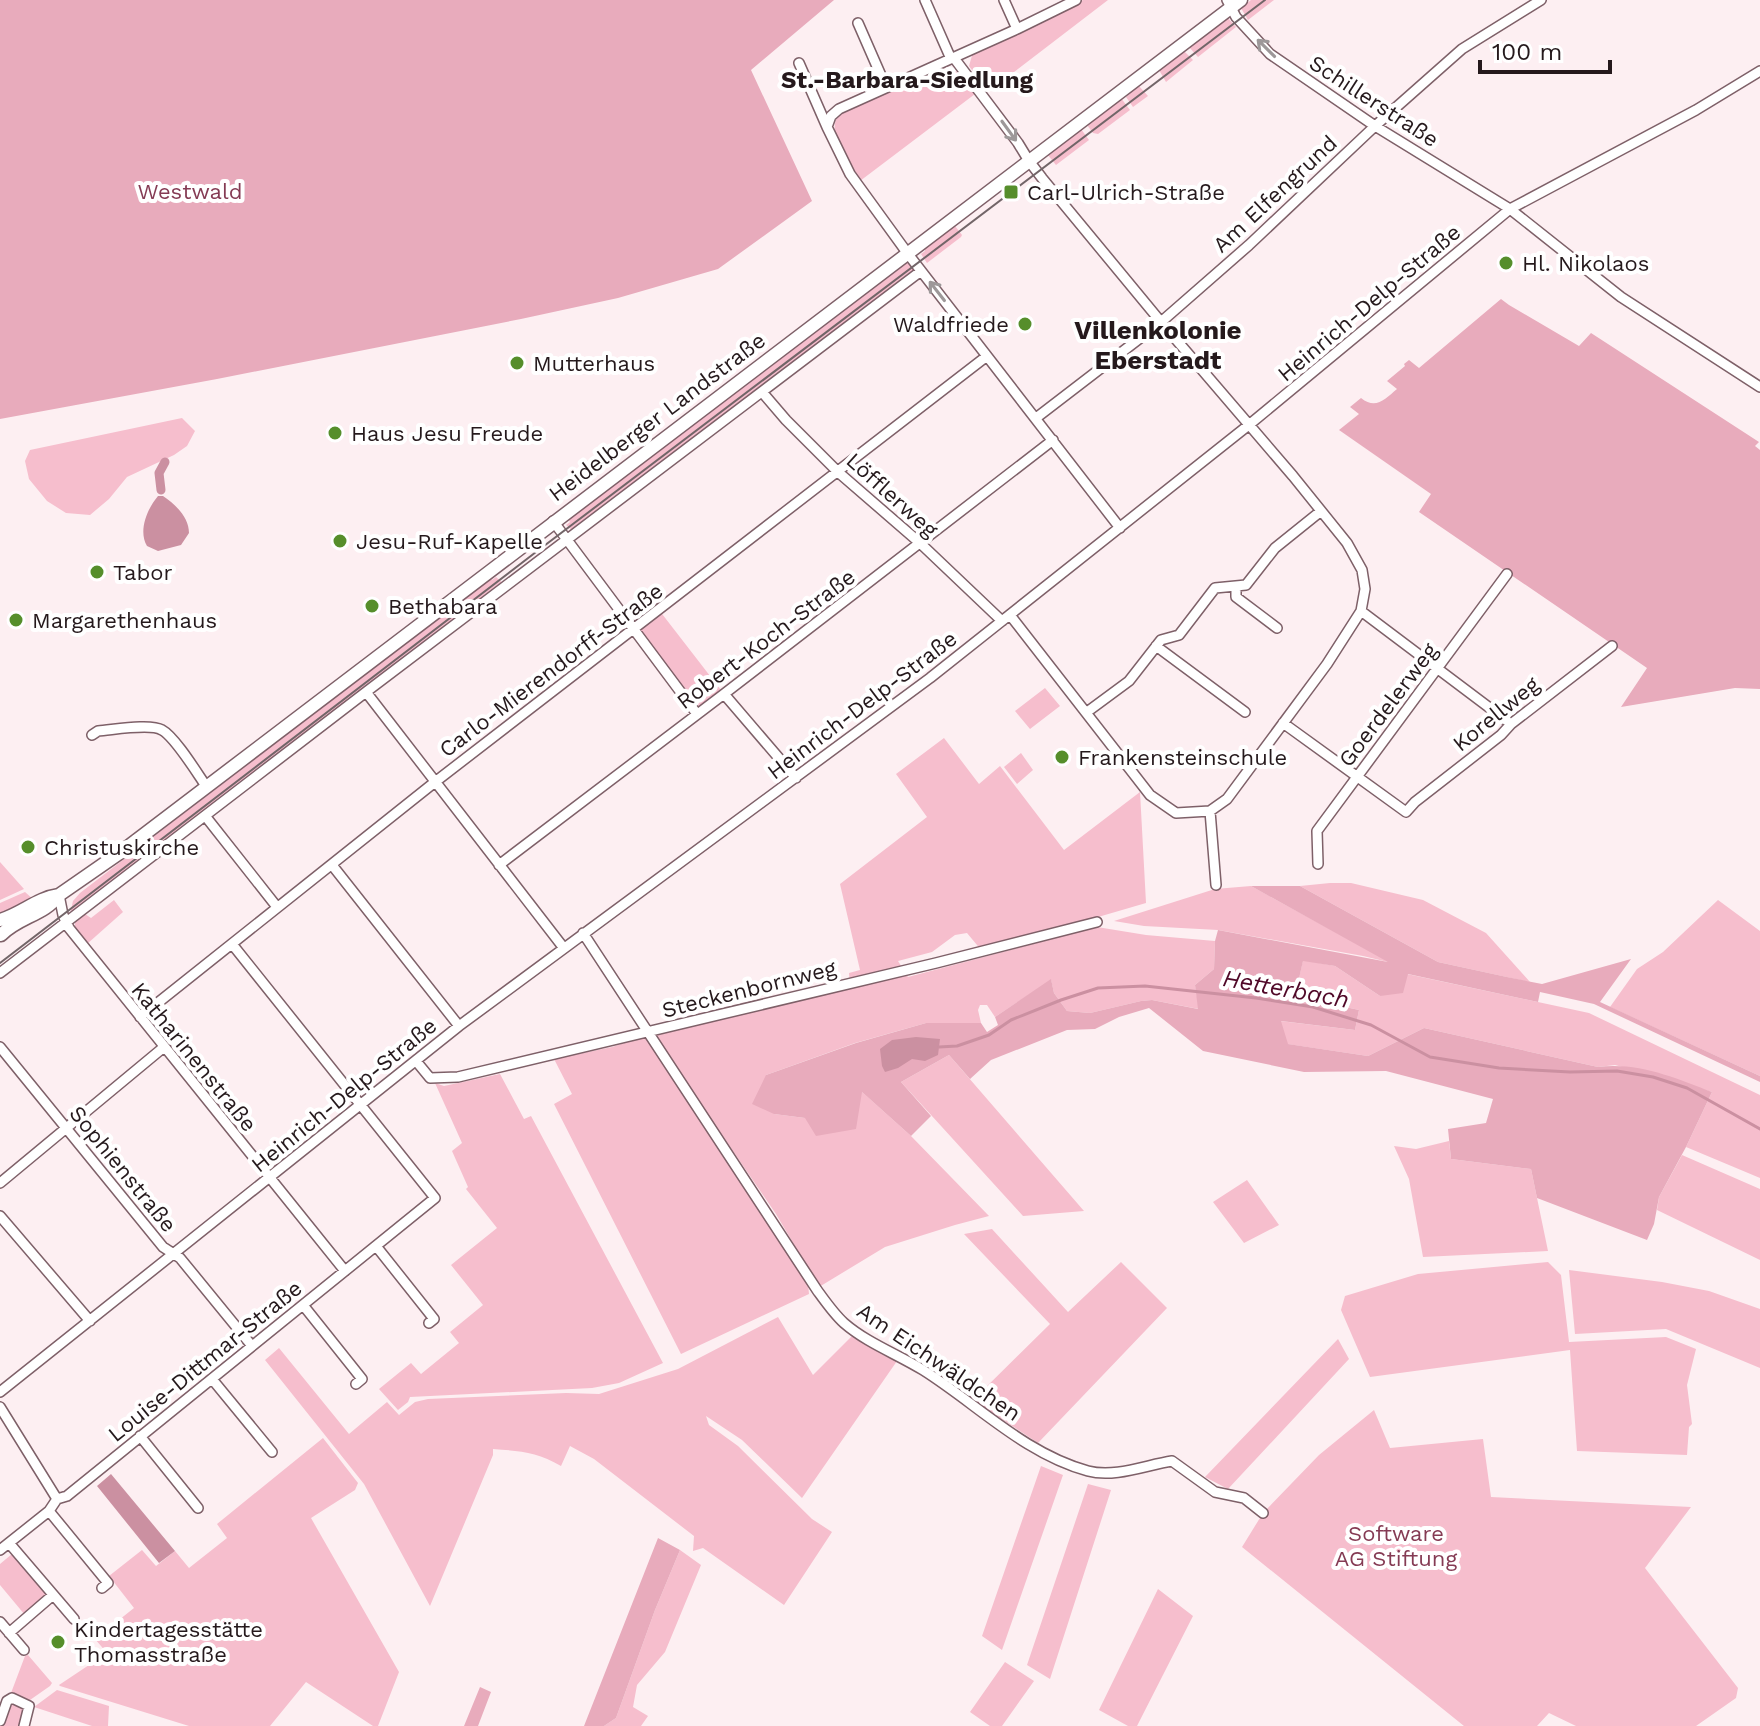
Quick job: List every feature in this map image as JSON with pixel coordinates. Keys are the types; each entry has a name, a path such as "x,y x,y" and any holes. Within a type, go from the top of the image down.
{"street":[{"path":"925,0 952,58 1029,161 1321,511 1347,543 1362,570 1365,589 1361,611 1327,664 1227,799 1210,811 1216,885"},
{"path":"1004,0 1017,29"},
{"path":"827,127 831,116 839,109 1076,0"},
{"name":"Am Elfengrund","path":"1036,418 1161,322 1462,49 1541,0"},
{"name":"Schillerstraße","path":"1233,3 1236,17 1270,54 1375,126 1510,209 1621,297 1760,387"},
{"name":"Heidelberger Landstraße","path":"0,935 47,907 59,895 121,852 1233,3"},
{"path":"858,23 886,87"},
{"path":"799,63 850,174 1120,528"},
{"name":"Heinrich-Delp-Straße","path":"0,1392 459,1026 930,678 1250,424 1510,209 1682,117 1760,71"},
{"name":"Heidelberger Landstraße","path":"0,973 921,271"},
{"name":"Carlo-Mierendorff-Straße","path":"140,1017 435,782 987,356"},
{"name":"Löfflerweg","path":"762,392 838,472 1006,618 1087,712 1150,795 1176,813 1210,811"},
{"name":"Robert-Koch-Straße","path":"499,865 1053,440"},
{"path":"1087,712 1129,681 1161,640 1179,635 1215,588 1246,585 1275,548 1321,511"},
{"path":"553,521 697,714"},
{"name":"Goerdelerweg","path":"1318,864 1317,831 1507,574"},
{"path":"1236,586 1236,597 1277,628"},
{"path":"1361,611 1511,724"},
{"path":"1156,646 1245,712"},
{"name":"Korellweg","path":"1357,777 1406,812 1511,724 1612,646"},
{"path":"366,692 563,947"},
{"path":"724,694 796,778"},
{"path":"1283,723 1357,777"},
{"path":"92,735 98,731 161,728 206,786"},
{"path":"206,817 277,907"},
{"path":"332,865 459,1026"},
{"name":"Heidelberger Landstraße","path":"0,920 43,899 59,895"},
{"name":"Katharinenstraße","path":"59,895 66,923 345,1271"},
{"name":"Steckenbornweg","path":"416,1061 430,1078 458,1077 1097,922"},
{"name":"Am Eichwäldchen","path":"583,933 817,1290 842,1321 862,1336 922,1369 1004,1428 1065,1463 1091,1472 1114,1473 1172,1461 1215,1492 1244,1498 1263,1513"},
{"path":"232,944 361,1105"},
{"name":"Sophienstraße","path":"0,1047 163,1247 180,1258 252,1346"},
{"path":"0,1183 164,1047"},
{"name":"Louise-Dittmar-Straße","path":"0,1550 49,1511 57,1499 67,1496 435,1198 361,1105"},
{"path":"0,1216 90,1321"},
{"path":"376,1246 434,1319 429,1323"},
{"path":"303,1305 362,1379 356,1384"},
{"path":"212,1379 272,1452"},
{"path":"0,1407 57,1499"},
{"path":"140,1436 198,1508"},
{"path":"49,1511 108,1583 102,1588"},
{"path":"9,1543 74,1619"},
{"path":"9,1633 53,1595"},
{"path":"0,1622 24,1650"},
{"path":"0,1721 9,1699 29,1706 24,1726"}],"green space":[{"name":"Westwald","path":"0,0 834,0 751,70 812,201 718,269 618,298 217,379 0,419"},
{"path":"1083,0 1108,0 988,92 969,66 973,52"},
{"path":"1251,0 1274,0 1248,20 1241,8"},
{"path":"1228,18 1236,27 1198,57 1189,47"},
{"path":"1184,51 1193,60 1166,82 1159,70"},
{"path":"941,66 958,73 975,94 860,181 835,133 835,122 841,111"},
{"path":"1138,85 1148,96 1133,107 1126,97"},
{"path":"1121,98 1130,110 1098,134 1093,133 1087,125"},
{"path":"1081,129 1089,140 1056,165 1047,154"},
{"path":"953,226 961,237 927,263 921,254 925,247"},
{"path":"908,262 915,271 572,530 566,525 570,522 568,519"},
{"path":"1501,299 1579,346 1591,333 1759,442 1755,446 1760,450 1760,689 1735,688 1621,707 1647,668 1419,512 1431,494 1339,430 1359,414 1350,407 1361,398 1371,403 1384,399 1397,389 1387,381 1404,364 1409,360 1419,368"},
{"path":"182,418 195,431 187,446 127,477 109,499 90,515 66,513 47,501 29,479 25,461 30,450"},
{"path":"496,577 505,585 70,914 73,901 80,893 490,578"},
{"path":"659,610 724,694 697,714 634,630"},
{"path":"1045,688 1060,706 1030,729 1015,711"},
{"path":"944,738 979,784 1000,766 1064,850 1140,792 1146,903 982,951 967,933 955,935 932,952 898,961 908,977 1097,927 1215,941 1214,969 1195,985 1199,1009 1152,1000 1090,1013 1067,1011 1054,993 1051,980 995,1017 987,1005 980,1005 981,1023 926,1023 855,1043 766,1075 774,1114 805,1118 861,1091 911,1136 989,1216 885,1247 819,1287 776,1214 654,1036 850,988 849,973 860,970 840,884 927,817 896,774"},
{"path":"1021,753 1033,770 1017,784 1004,767"},
{"path":"0,862 24,889 0,900"},
{"path":"1351,883 1423,900 1486,933 1530,982 1438,962 1300,886"},
{"path":"1251,886 1392,963 1218,930 1114,921 1215,889"},
{"path":"1251,886 1300,886 1438,962 1542,984 1631,959 1600,1002 1760,1076 1760,1082 1594,1004 1540,992 1538,1002 1408,974 1403,993 1380,996 1335,966 1303,961 1295,996 1359,1010 1355,1030 1281,1021 1288,1044 1368,1056 1424,1028 1598,1067 1642,1069 1712,1092 1659,1197 1654,1224 1647,1240 1537,1198 1531,1169 1451,1159 1448,1129 1486,1123 1493,1099 1386,1071 1304,1072 1203,1051 1149,1008 1119,1017 1095,1029 1067,1030 991,1060 970,1079 949,1055 901,1082 931,1116 911,1136 862,1092 856,1129 816,1136 805,1118 774,1114 752,1104 766,1075 856,1043 926,1023 981,1023 987,1032 998,1025 995,1017 1051,979 1054,993 1067,1011 1090,1013 1152,1000 1198,1009 1195,985 1214,969 1218,930 1388,962"},
{"path":"25,892 34,900 0,916 0,903"},
{"path":"114,900 123,912 87,944 75,928 75,922 85,914 91,918"},
{"path":"1718,900 1760,931 1760,1076 1610,1007 1637,969 1663,952"},
{"path":"1303,960 1335,966 1380,996 1407,974 1589,1013 1760,1095 1760,1178 1686,1147 1712,1092 1615,1065 1598,1067 1424,1028 1368,1056 1287,1044 1280,1021 1355,1030 1359,1010 1295,996"},
{"path":"646,1036 808,1284 809,1294 681,1354 554,1104 572,1094 554,1059 612,1047"},
{"path":"949,1055 1084,1211 1023,1216 901,1082"},
{"path":"500,1074 524,1119 531,1116 663,1363 619,1383 592,1388 410,1397 398,1410 379,1389 411,1363 421,1374 459,1343 450,1332 483,1305 451,1265 497,1228 466,1189 468,1187 452,1151 462,1143 435,1083 444,1086"},
{"path":"1449,1141 1451,1159 1531,1169 1548,1251 1423,1257 1409,1179 1394,1146 1416,1149"},
{"path":"1682,1155 1760,1189 1760,1260 1657,1210 1659,1197"},
{"path":"1247,1180 1279,1225 1244,1243 1213,1202"},
{"path":"992,1229 1068,1312 1121,1262 1167,1308 1038,1443 973,1400 1050,1324 964,1234"},
{"path":"1548,1262 1561,1275 1569,1342 1666,1337 1696,1349 1687,1385 1692,1424 1689,1427 1687,1455 1577,1451 1570,1350 1370,1377 1341,1310 1345,1296 1418,1274"},
{"path":"1569,1270 1709,1291 1760,1309 1760,1368 1666,1329 1575,1334"},
{"path":"778,1317 813,1375 853,1335 897,1361 802,1498 742,1440 706,1416 709,1425 738,1446 812,1519 832,1532 784,1605 703,1548 693,1551 694,1536 594,1459 570,1446 561,1466 528,1453 493,1449 430,1606 364,1484 265,1360 279,1348 349,1434 387,1402 399,1415 415,1402 428,1399 599,1394 678,1369"},
{"path":"1338,1339 1349,1359 1228,1489 1205,1477"},
{"name":"Software AG Stiftung","path":"1374,1410 1390,1448 1483,1439 1491,1497 1691,1507 1645,1568 1738,1688 1736,1698 1696,1726 1576,1726 1549,1713 1537,1726 1464,1726 1242,1547 1263,1513 1319,1455"},
{"path":"323,1438 358,1483 355,1490 311,1518 399,1672 378,1726 373,1726 306,1682 270,1726 189,1726 59,1685 107,1653 95,1639 134,1608 109,1576 142,1550 156,1566 175,1551 189,1568 227,1538 217,1524"},
{"path":"1041,1466 1063,1475 1002,1650 982,1636"},
{"path":"1088,1484 1111,1490 1050,1679 1027,1665"},
{"path":"658,1538 680,1550 616,1718 604,1726 584,1726"},
{"path":"680,1550 701,1565 665,1652 637,1685 633,1707 648,1716 641,1726 604,1726 616,1718"},
{"path":"12,1554 47,1595 25,1615 0,1585 0,1564"},
{"path":"1158,1589 1193,1616 1137,1726 1128,1726 1099,1710"},
{"path":"28,1655 52,1683 30,1700 11,1693"},
{"path":"1005,1662 1034,1681 1002,1726 990,1726 970,1712"},
{"path":"480,1687 491,1692 478,1726 464,1726"},
{"path":"57,1690 109,1706 108,1726 92,1726 34,1707"},
{"path":"13,1702 25,1711 20,1726 2,1726 9,1706"}],"shaded area":[{"path":"158,496 163,496 180,512 187,522 189,533 181,545 158,551 147,546 143,534 147,514"},
{"path":"916,1037 940,1039 938,1055 925,1061 912,1059 885,1072 880,1049 892,1040"},
{"path":"111,1474 175,1551 159,1563 97,1486"}],"waterway":[{"path":"161,490 159,473 165,462"},
{"name":"Hetterbach","path":"939,1047 957,1046 989,1035 1011,1020 1098,988 1145,986 1313,1007 1371,1025 1430,1057 1499,1068 1617,1071 1653,1077 1687,1088 1760,1129"}],"tram line":[{"path":"0,963 1265,0"}],"place":[{"name":"Carl-Ulrich-Straße","path":"1011,192"},
{"name":"Hl. Nikolaos","path":"1506,263"},
{"name":"Waldfriede","path":"1025,324"},
{"name":"Mutterhaus","path":"517,363"},
{"name":"Haus Jesu Freude","path":"335,433"},
{"name":"Jesu-Ruf-Kapelle","path":"340,541"},
{"name":"Tabor","path":"97,572"},
{"name":"Bethabara","path":"372,606"},
{"name":"Margarethenhaus","path":"16,620"},
{"name":"Frankensteinschule","path":"1062,757"},
{"name":"Christuskirche","path":"28,847"},
{"name":"Kindertagesstätte Thomasstraße","path":"58,1642"}],"district":[{"name":"St.-Barbara-Siedlung","path":"907,80"},
{"name":"Villenkolonie Eberstadt","path":"1158,345"}]}
